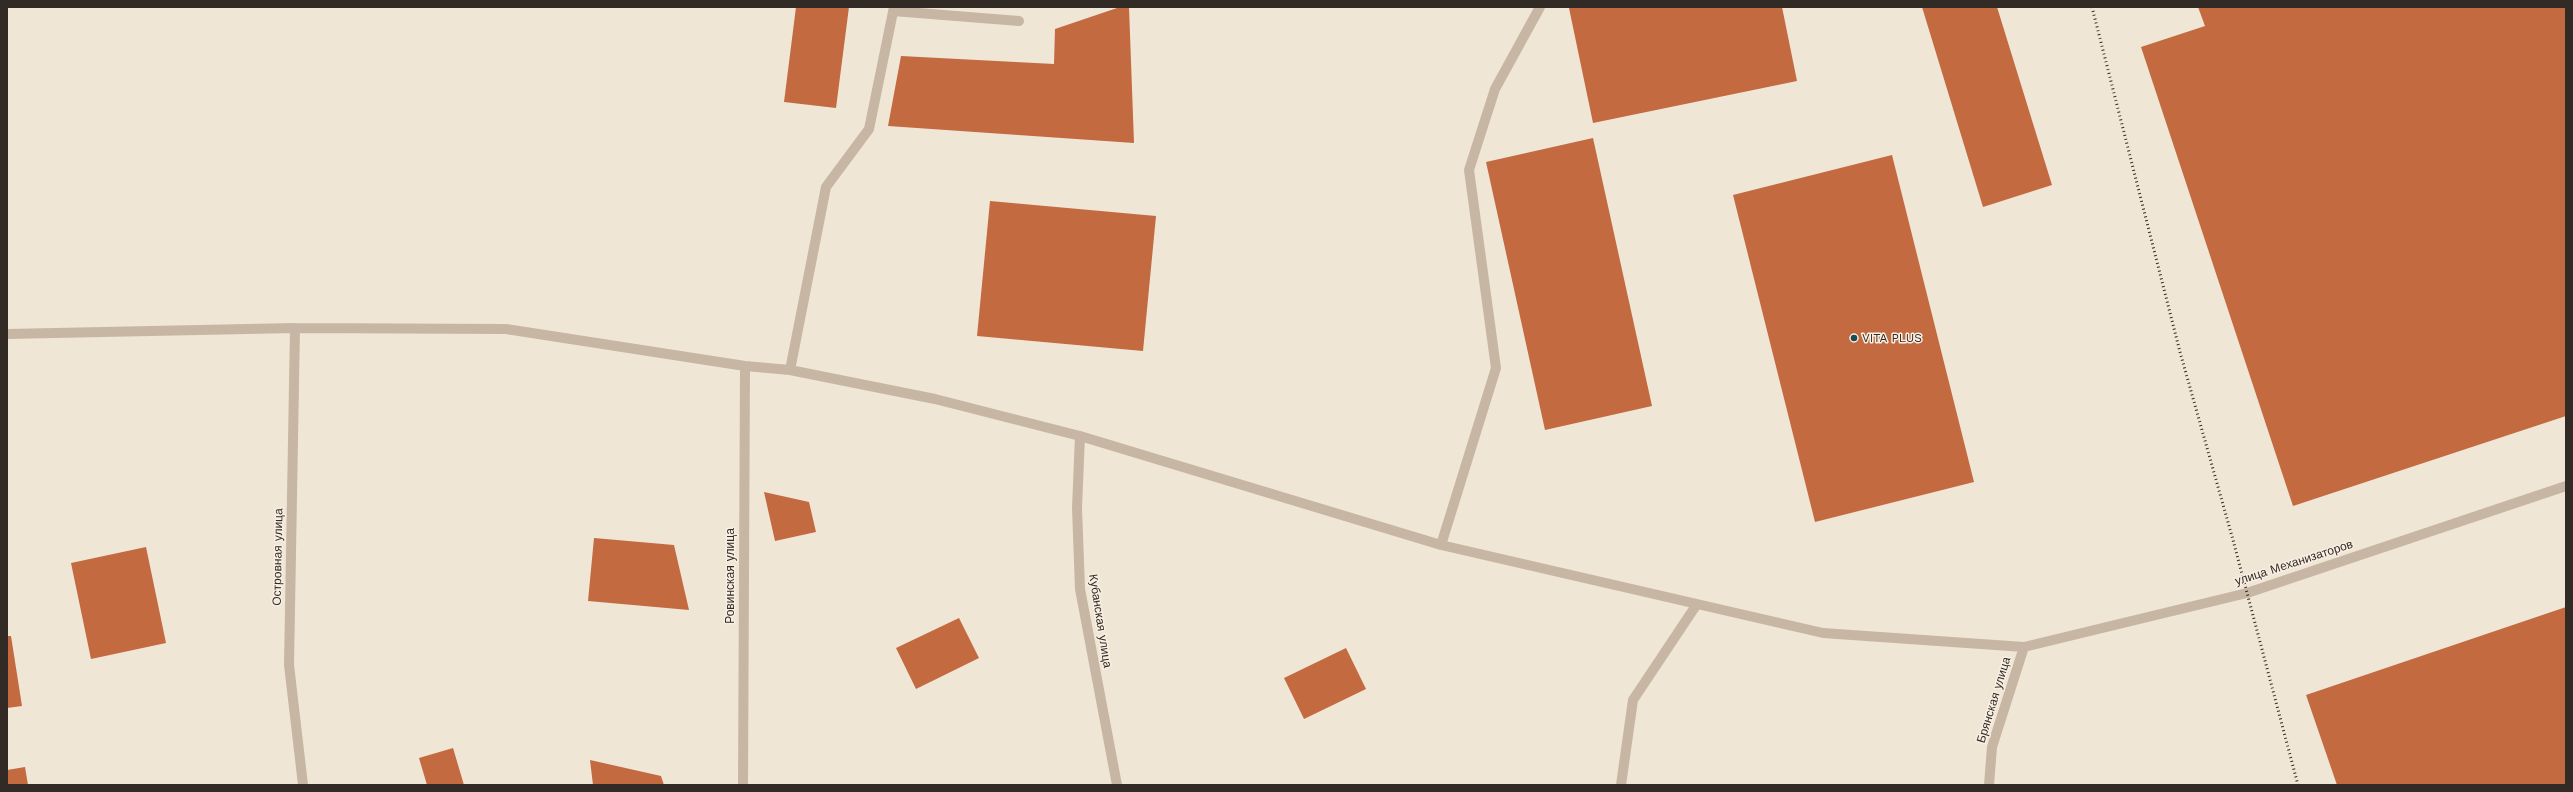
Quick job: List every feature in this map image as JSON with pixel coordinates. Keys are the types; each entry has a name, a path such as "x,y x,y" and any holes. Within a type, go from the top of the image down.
{"street":[{"path":"1441,545 1496,368 1469,170 1494,89 1540,7"},
{"path":"790,370 826,187 869,129 893,9 1019,21"},
{"name":"улица Механизаторов","path":"7,334 294,328 506,329 744,366 790,370 936,399 1080,436 1441,545 1824,633 2024,647 2247,593 2566,486"},
{"name":"Островная улица","path":"294,328 289,666 303,785"},
{"name":"Ровинская улица","path":"743,785 744,366"},
{"name":"Кубанская улица","path":"1080,436 1077,508 1080,589 1117,785"},
{"path":"1621,785 1633,700 1697,604"},
{"name":"Брянская улица","path":"1989,785 1992,747 2024,647"}],"building":[{"path":"796,7 849,7 836,108 784,102"},
{"path":"1120,7 1129,7 1134,143 888,126 901,56 1054,64 1055,29"},
{"path":"1782,7 1797,81 1593,123 1569,8"},
{"path":"1922,7 1997,7 2052,185 1983,207"},
{"path":"2198,7 2566,7 2566,416 2293,506 2141,47 2205,26"},
{"path":"1593,138 1652,406 1545,430 1486,162"},
{"name":"VITA PLUS","path":"1892,155 1974,482 1815,522 1733,195"},
{"path":"990,201 1156,216 1143,351 977,336"},
{"path":"764,492 809,502 816,532 775,541"},
{"path":"594,538 674,545 689,610 588,601"},
{"path":"146,547 166,643 91,659 71,563"},
{"path":"2566,607 2566,785 2337,785 2306,695"},
{"path":"959,618 979,658 916,689 896,648"},
{"path":"7,636 11,636 22,706 7,708"},
{"path":"1346,648 1366,689 1304,719 1284,678"},
{"path":"453,748 464,785 427,785 419,758"},
{"path":"590,760 661,776 664,785 593,785"},
{"path":"25,767 28,785 7,785 7,770"}],"railway":[{"path":"2092,7 2180,352 2233,540 2298,785"}],"place":[{"name":"VITA PLUS","path":"1854,338"}]}
